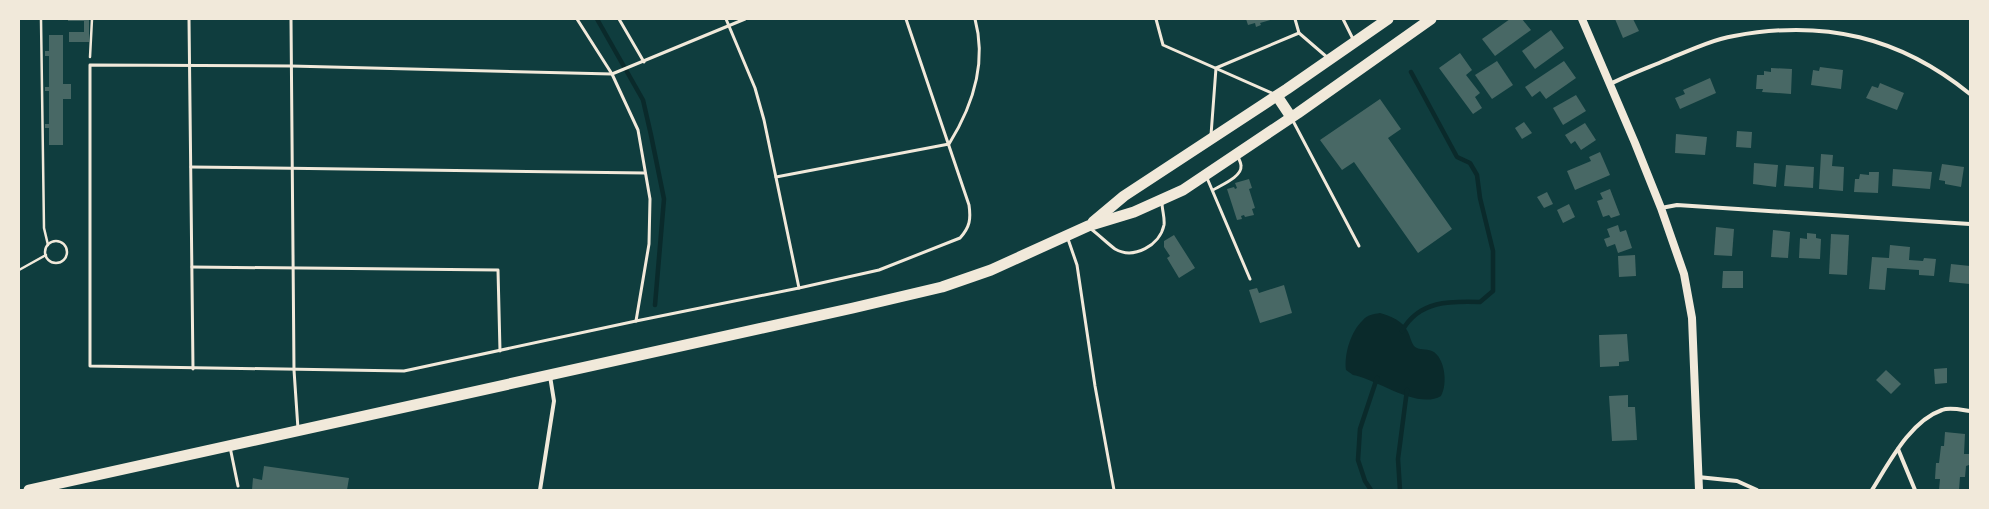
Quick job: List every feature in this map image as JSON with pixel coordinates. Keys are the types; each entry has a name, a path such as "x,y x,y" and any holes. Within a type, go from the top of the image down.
{"highway":[{"path":"1088,226 1124,196 1277,96 1388,19"},
{"path":"29,490 901,298 942,287 991,270 1067,237 1088,226 1134,212 1183,190 1291,117 1431,19"},
{"path":"1277,96 1291,117"}],"main road":[{"path":"1582,19 1661,208 1675,244 1689,293 1694,349 1699,490"}],"street":[{"path":"1610,84 1695,48 1733,36 1778,30 1812,29 1840,32 1886,44 1941,72 1970,94"},
{"path":"1661,208 1677,204 1970,224"},
{"path":"540,490 554,401 550,375"},
{"path":"1872,490 1898,449 1924,419 1944,409 1970,411"},
{"path":"1898,449 1915,490"},
{"path":"1698,477 1737,481 1757,490"}],"lane":[{"path":"189,19 193,369"},
{"path":"291,19 294,370 298,430"},
{"path":"577,19 612,74 638,130 650,199 649,244 636,321"},
{"path":"619,19 644,62"},
{"path":"726,19 755,88 800,288"},
{"path":"745,19 635,66 612,74 291,66 90,66 90,366 193,369 404,371 879,270 960,238 968,230 971,219 970,212 906,19"},
{"path":"776,177 948,144 960,126 973,93 980,58 978,29 975,19"},
{"path":"1156,19 1163,45 1277,96"},
{"path":"1295,19 1299,33 1330,60"},
{"path":"1342,19 1355,42"},
{"path":"1216,68 1299,33"},
{"path":"1210,139 1216,68"},
{"path":"1291,117 1359,246"},
{"path":"1213,190 1234,178 1240,171 1242,166 1237,153"},
{"path":"191,167 646,173"},
{"path":"1205,175 1213,190 1250,279"},
{"path":"1088,226 1116,250 1132,253 1146,250 1159,238 1164,225 1162,199"},
{"path":"1067,237 1077,265 1095,386 1114,490"},
{"path":"192,266 293,269 498,270 500,351"},
{"path":"230,445 238,486"}],"path":[{"path":"41,19 44,228 48,245 46,255 49,260 56,263 62,261 66,255 66,248 61,243 54,242 48,245"},
{"path":"90,66 92,19"},
{"path":"19,270 46,255"}],"water":[{"path":"1380,313 1392,317 1400,322 1406,328 1416,348 1432,351 1440,359 1445,378 1441,396 1431,399 1409,397 1353,375 1346,370 1347,350 1355,330 1366,317"}],"building":[{"path":"68,19 89,19 89,42 69,42 69,32 84,32 84,21 68,21"},
{"path":"1246,19 1274,19 1260,23 1261,25 1256,27 1255,23 1248,25"},
{"path":"1510,19 1522,19 1531,30 1495,56 1482,39"},
{"path":"1615,19 1633,19 1639,31 1623,38"},
{"path":"1551,30 1564,48 1535,69 1522,51"},
{"path":"49,35 63,35 63,84 71,84 71,99 63,99 63,145 49,145 49,128 45,128 45,124 49,124 49,91 45,91 45,87 49,87 49,56 45,56 45,51 49,51"},
{"path":"1460,53 1472,70 1466,75 1480,93 1475,97 1482,108 1473,114 1439,68"},
{"path":"1497,61 1513,85 1492,99 1475,75"},
{"path":"1564,61 1576,78 1546,99 1540,91 1532,97 1525,87"},
{"path":"1820,67 1843,70 1841,89 1811,85 1813,70 1819,71"},
{"path":"1771,68 1792,69 1791,94 1762,92 1763,89 1756,89 1757,75 1764,75 1764,71 1771,72"},
{"path":"1710,78 1716,93 1680,109 1675,98 1685,94 1683,90"},
{"path":"1880,83 1904,93 1897,110 1866,98 1872,86 1878,88"},
{"path":"1576,95 1586,111 1563,125 1553,108"},
{"path":"1380,99 1401,129 1388,138 1452,229 1418,253 1354,162 1342,170 1320,140"},
{"path":"1524,122 1532,133 1522,139 1515,128"},
{"path":"1585,123 1596,140 1581,150 1575,141 1571,144 1565,135"},
{"path":"1737,131 1752,132 1751,148 1736,147"},
{"path":"1676,134 1707,137 1705,155 1675,153"},
{"path":"1600,152 1610,175 1575,190 1567,171 1591,161 1589,157"},
{"path":"1821,154 1833,155 1832,166 1844,167 1843,191 1819,189"},
{"path":"1754,163 1778,165 1776,187 1753,184"},
{"path":"1942,164 1964,167 1961,187 1945,184 1945,181 1939,180"},
{"path":"1786,165 1814,167 1813,188 1784,186"},
{"path":"1893,169 1932,172 1930,189 1892,186"},
{"path":"1869,172 1879,172 1878,193 1854,192 1855,179 1859,179 1860,174 1869,175"},
{"path":"1249,179 1252,188 1249,189 1255,208 1252,209 1254,215 1245,217 1244,215 1241,216 1242,219 1237,220 1227,189 1234,187 1235,189 1237,188 1235,183"},
{"path":"1610,189 1620,215 1611,218 1609,215 1603,217 1597,201 1603,199 1600,193"},
{"path":"1547,192 1553,204 1544,208 1537,197"},
{"path":"1569,204 1575,217 1563,223 1557,210"},
{"path":"1618,225 1620,232 1626,230 1632,248 1618,253 1615,244 1607,247 1604,239 1610,237 1607,229"},
{"path":"1716,227 1734,229 1732,256 1714,255"},
{"path":"1773,230 1790,232 1788,258 1771,257"},
{"path":"1807,233 1816,234 1816,238 1821,239 1820,259 1799,258 1800,238 1807,239"},
{"path":"1831,234 1849,235 1847,275 1829,274"},
{"path":"1174,235 1195,268 1179,278 1167,258 1170,256 1164,247 1164,241"},
{"path":"1890,245 1910,247 1909,260 1923,261 1924,258 1936,259 1934,276 1919,275 1919,270 1887,268 1885,290 1869,289 1872,257 1889,258"},
{"path":"1635,255 1636,276 1619,277 1618,256"},
{"path":"1951,264 1970,266 1970,284 1949,282"},
{"path":"1723,271 1743,271 1743,288 1722,288"},
{"path":"1284,285 1292,313 1260,323 1249,290 1257,288 1259,293"},
{"path":"1627,334 1629,361 1619,362 1619,366 1600,367 1599,335"},
{"path":"1947,368 1947,383 1935,384 1934,369"},
{"path":"1886,370 1901,384 1891,394 1876,380"},
{"path":"1628,395 1628,407 1635,407 1637,440 1612,441 1609,396"},
{"path":"1945,432 1965,434 1964,454 1970,454 1969,465 1966,466 1965,477 1960,477 1959,490 1939,490 1940,479 1935,479 1936,463 1939,463 1941,446 1944,446"},
{"path":"264,466 349,478 347,490 252,490 253,478 262,480"}],"waterway":[{"path":"597,19 643,100 664,199 655,305"},
{"path":"1402,331 1417,313 1436,304 1480,302 1493,291 1493,251 1480,198 1477,175 1470,163 1457,157 1411,72"},
{"path":"1371,490 1365,481 1358,460 1360,429 1377,378"},
{"path":"1400,490 1398,459 1407,390"}]}
